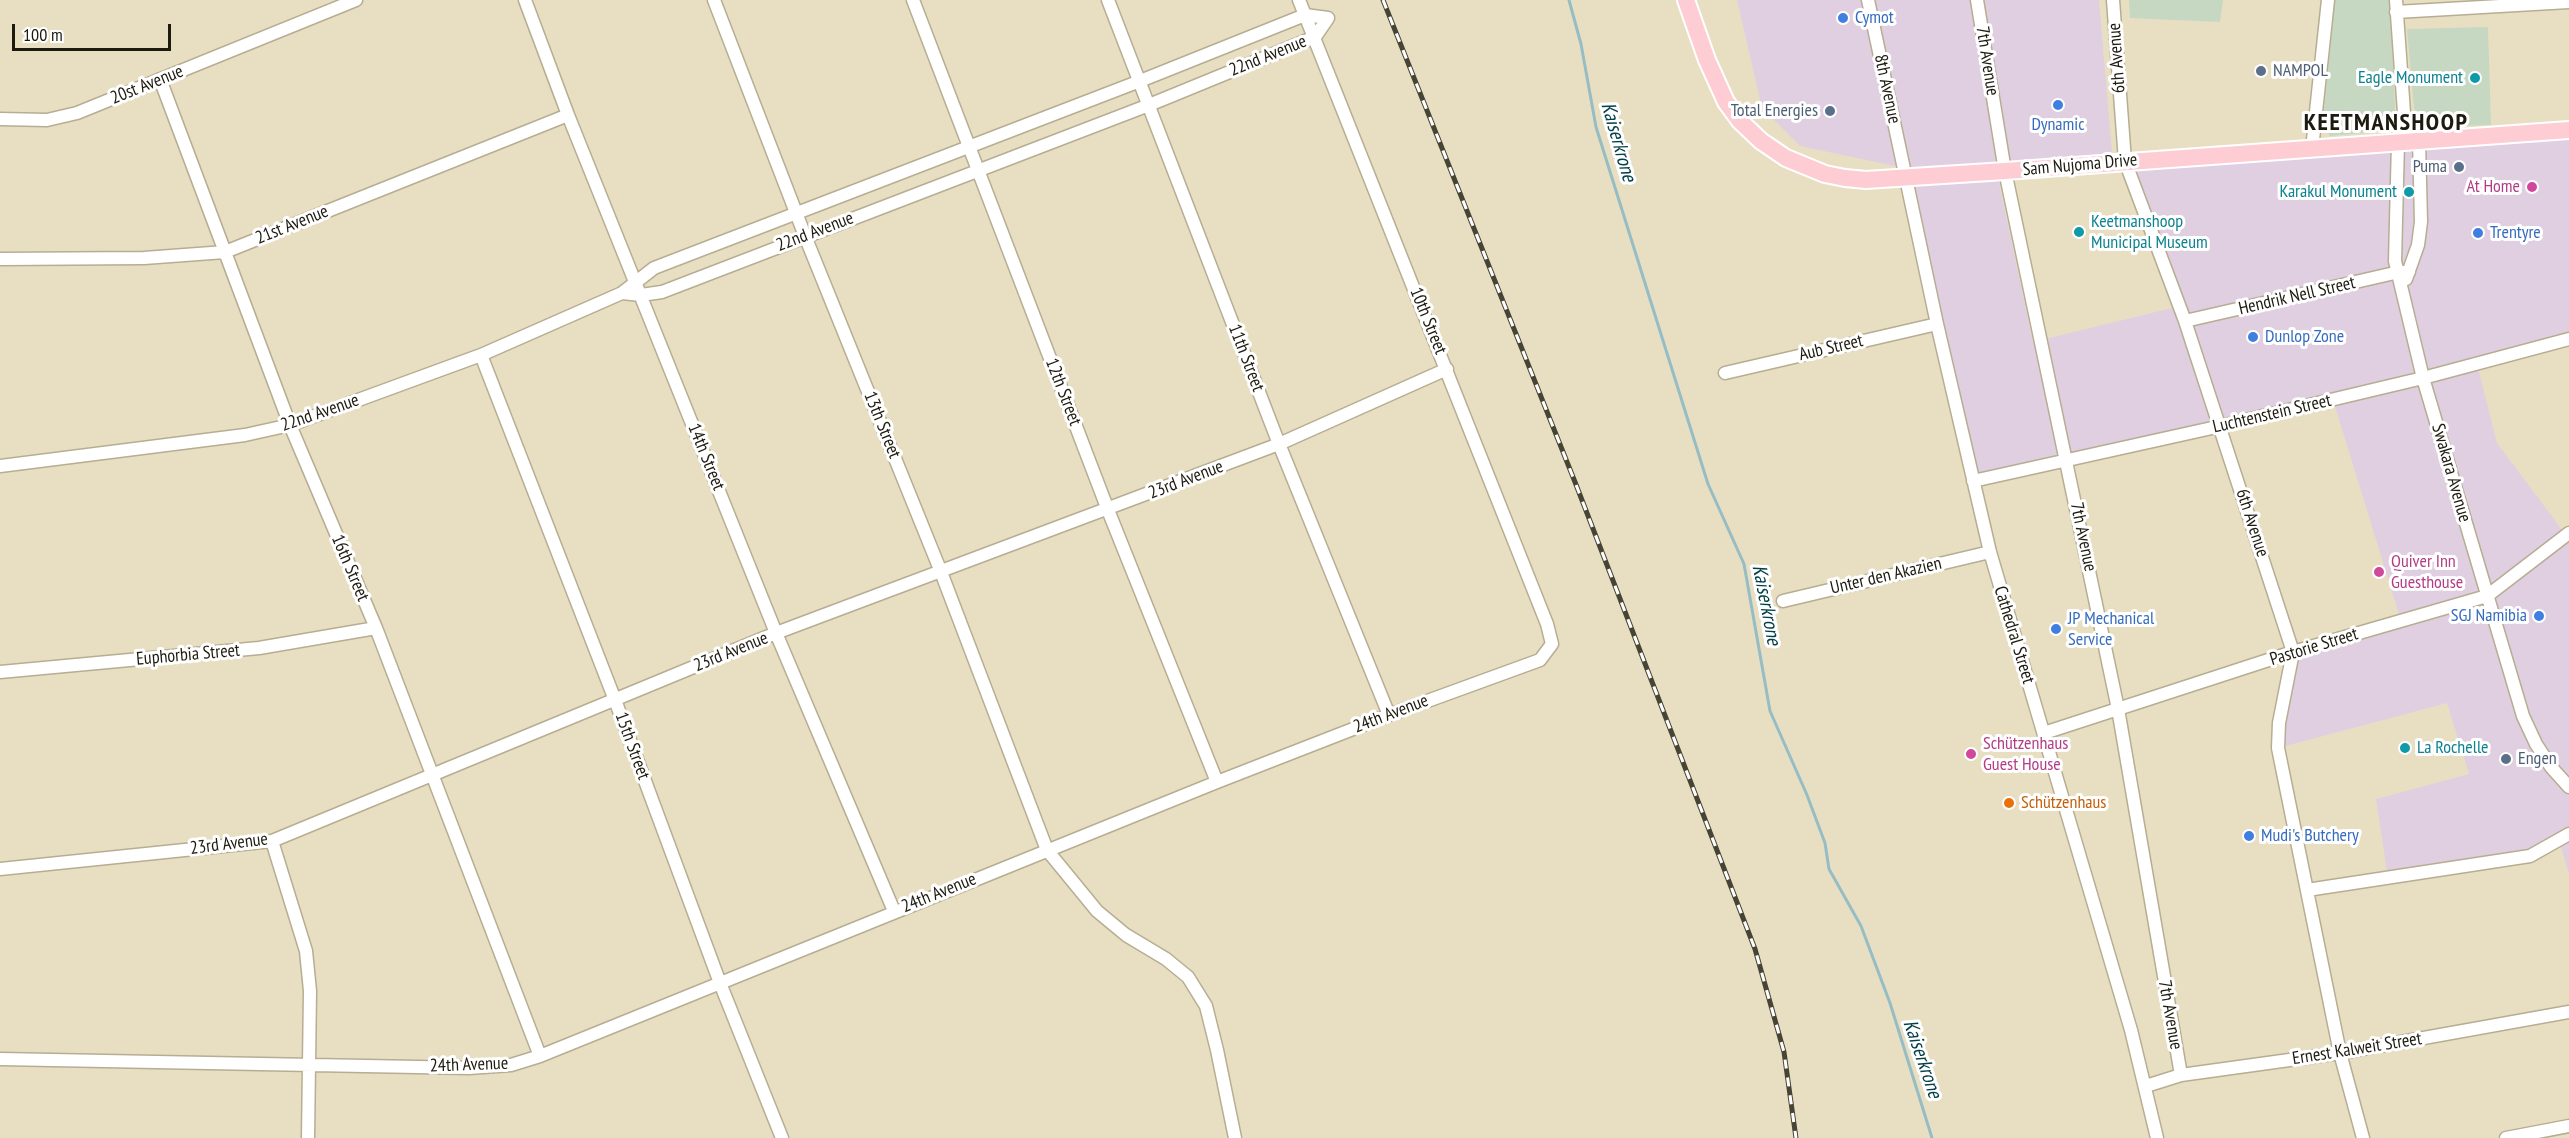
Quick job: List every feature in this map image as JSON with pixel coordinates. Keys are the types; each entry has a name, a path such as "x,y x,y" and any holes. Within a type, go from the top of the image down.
{"main road":[{"name":"Sam Nujoma Drive","path":"1686,0 1707,60 1726,102 1761,141 1786,158 1825,174 1866,180 2569,130"}],"street":[{"name":"20st Avenue","path":"0,119 47,120 77,113 356,0"},
{"name":"14th Street","path":"525,0 568,115 776,633 894,911"},
{"name":"13th Street","path":"714,0 941,572 1047,850 1097,911 1188,977 1206,1006 1218,1050 1235,1138"},
{"name":"12th Street","path":"913,0 1108,510 1218,782"},
{"name":"11th Street","path":"1108,0 1279,444 1389,715"},
{"name":"10th Street","path":"1299,0 1448,369 1543,613 1552,644"},
{"name":"8th Avenue","path":"1869,0 1906,177"},
{"name":"7th Avenue","path":"1977,0 2005,171 2118,709 2181,1075"},
{"name":"6th Avenue","path":"2113,0 2125,161 2185,321 2221,426 2293,652 2279,723 2278,748 2340,1053 2363,1138"},
{"path":"2312,149 2328,0"},
{"path":"2403,277 2418,245 2421,222 2408,141 2396,6 2569,2"},
{"name":"22nd Avenue","path":"0,466 245,435 290,425 481,355 622,293 654,268 1305,15 1328,18 1315,36 1149,105 662,292 640,295 622,293"},
{"name":"16th Street","path":"160,79 290,425 376,628 540,1056"},
{"name":"21st Avenue","path":"0,259 144,258 225,252 568,115"},
{"name":"Swakara Avenue","path":"2408,141 2395,261 2403,277 2423,378 2523,716 2536,744 2551,767 2569,787"},
{"name":"Cathedral Street","path":"1906,177 1989,552 2146,1086 2157,1138"},
{"name":"Hendrik Nell Street","path":"2185,321 2403,277"},
{"name":"Aub Street","path":"1725,373 1937,324"},
{"name":"Luchtenstein Street","path":"1973,481 2067,462 2423,378 2569,339"},
{"name":"15th Street","path":"481,355 615,700 720,983 782,1138"},
{"name":"23rd Avenue","path":"0,869 272,840 776,633 1279,444 1448,369"},
{"name":"Pastorie Street","path":"2044,733 2293,652 2487,596 2569,533"},
{"name":"Unter den Akazien","path":"1783,601 1989,552"},
{"name":"Euphorbia Street","path":"0,672 259,648 376,628"},
{"name":"24th Avenue","path":"0,1059 469,1068 511,1065 540,1056 1218,782 1389,715 1540,660 1552,644"},
{"path":"2307,890 2530,856 2569,834"},
{"path":"272,840 306,951 310,991 308,1138"},
{"name":"Ernest Kalweit Street","path":"2146,1086 2181,1075 2340,1053 2569,1012"},
{"path":"2506,1138 2569,1126"}],"shaded area":[{"path":"1737,0 2099,0 2112,153 1995,164 2033,342 2180,306 2125,161 2569,130 2569,339 2477,364 2497,443 2569,539 2569,874 2559,841 2541,852 2388,878 2376,799 2469,774 2447,703 2278,748 2293,652 2401,621 2333,400 1973,481 1904,168 1800,146 1762,108"}],"green space":[{"path":"2129,0 2223,0 2220,22 2130,18"},
{"path":"2335,0 2390,0 2396,130 2330,136 2323,119"},
{"path":"2488,27 2491,125 2424,127 2414,108 2407,29"}],"waterway":[{"name":"Kaiserkrone","path":"1569,0 1581,44 1596,127 1708,484 1744,564 1770,711 1807,795 1825,843 1829,869 1861,926 1890,1003 1932,1138"}],"railway":[{"path":"1383,0 1575,482 1755,949 1784,1052 1796,1138"}],"place":[{"name":"Cymot","path":"1843,18"},
{"name":"NAMPOL","path":"2261,71"},
{"name":"Eagle Monument","path":"2475,78"},
{"name":"Dynamic","path":"2058,105"},
{"name":"Total Energies","path":"1830,111"},
{"name":"Puma","path":"2459,167"},
{"name":"At Home","path":"2532,187"},
{"name":"Karakul Monument","path":"2409,192"},
{"name":"Keetmanshoop Municipal Museum","path":"2079,232"},
{"name":"Trentyre","path":"2478,233"},
{"name":"Dunlop Zone","path":"2253,337"},
{"name":"Quiver Inn Guesthouse","path":"2379,572"},
{"name":"SGJ Namibia","path":"2539,616"},
{"name":"JP Mechanical Service","path":"2056,629"},
{"name":"La Rochelle","path":"2405,748"},
{"name":"Schützenhaus Guest House","path":"1971,754"},
{"name":"Engen","path":"2506,759"},
{"name":"Schützenhaus","path":"2009,803"},
{"name":"Mudi's Butchery","path":"2249,836"}],"district":[{"name":"KEETMANSHOOP","path":"2386,123"}]}
